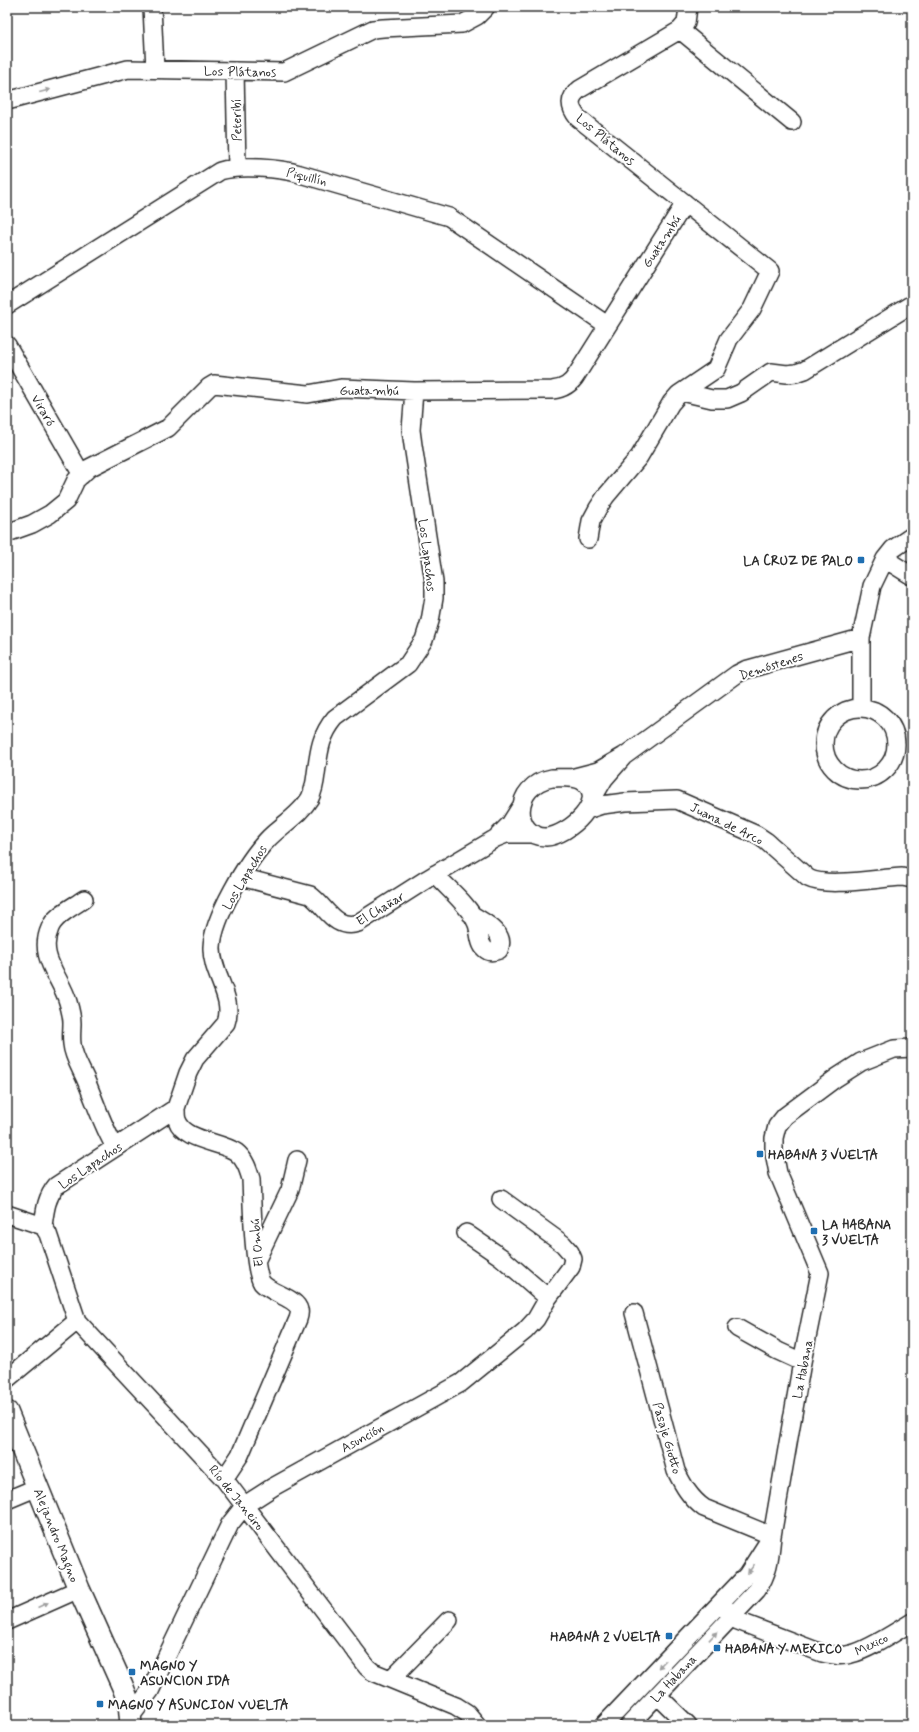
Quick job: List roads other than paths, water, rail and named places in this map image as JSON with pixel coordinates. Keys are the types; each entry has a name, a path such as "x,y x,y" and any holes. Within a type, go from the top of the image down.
{"main road":[{"name":"Alejandro Magno","path":"7,1412 79,1589 109,1658"},
{"name":"Asunción","path":"109,1658 119,1706 119,1718 126,1722"}],"street":[{"path":"152,7 155,69"},
{"name":"Los Plátanos","path":"7,101 128,69 284,72 373,30 383,28 462,24 477,16 486,7"},
{"path":"688,7 686,23 680,30 792,122"},
{"name":"Los Plátanos","path":"680,30 580,89 575,93 571,100 571,106 578,118 770,271 752,309 728,339 716,369 682,392"},
{"name":"Peteribí","path":"235,71 237,168"},
{"name":"Piquillín","path":"7,305 215,174 226,169 237,168 288,170 449,217 607,325"},
{"name":"Guatambú","path":"7,533 32,524 58,508 66,501 76,480 99,461 168,428 209,387 214,384 308,394 341,388 414,391 560,390 571,383 685,203"},
{"path":"588,539 591,521 606,496 639,457 670,403 682,392 712,399 727,399 741,393 763,376 771,372 796,373 805,370 912,304"},
{"name":"Viraró","path":"7,345 82,475"},
{"name":"Los Lapachos","path":"43,1226 50,1193 56,1186 176,1108 188,1073 195,1059 226,1023 228,1016 229,1006 214,961 212,948 215,931 227,901 253,857 267,840 309,799 314,790 323,736 328,727 335,718 408,664 424,640 430,621 434,598 434,582 411,430 414,391"},
{"path":"861,708 861,638 872,586 884,559 893,549 912,536"},
{"path":"884,559 912,576"},
{"name":"Demóstenes","path":"571,778 598,771 624,756 737,674 745,670 861,638"},
{"path":"861,708 873,711 884,717 891,727 895,738 895,750 891,762 883,771 872,778 861,780 849,779 839,773 831,765 826,755 824,744 826,732 831,722 839,714 850,709 861,708"},
{"name":"Demóstenes","path":"535,834 547,837 557,834 576,824 604,779 624,756"},
{"name":"Demóstenes","path":"520,808 524,796 538,783 552,778 571,778 581,780 587,785 590,791 588,806"},
{"name":"Juana de Arco","path":"604,779 606,792 611,798 625,802"},
{"name":"Juana de Arco","path":"588,806 625,802 683,801 766,841 808,878 813,880 831,882 902,877 912,879"},
{"path":"520,808 522,818 531,831 535,834"},
{"name":"El Chañar","path":"496,838 510,824 520,808"},
{"name":"El Chañar","path":"241,876 310,895 335,920 344,925 350,926 358,923 435,874 496,838 506,834 535,834"},
{"path":"435,874 471,914"},
{"path":"84,899 57,918 50,928 46,952 48,963 60,982 71,1011 74,1056 85,1078 106,1131 115,1147"},
{"name":"La Habana","path":"629,1725 757,1590 770,1564 772,1536 802,1362 820,1273 778,1173 774,1152 774,1138 777,1126 785,1116 836,1078 861,1062 894,1049 912,1048"},
{"name":"El Ombú","path":"176,1108 178,1121 182,1129 190,1134 236,1152 244,1160 251,1179 256,1261 259,1276 262,1283 296,1304 299,1309 298,1319 240,1455 224,1479"},
{"path":"256,1261 290,1190 297,1160"},
{"name":"Asunción","path":"126,1722 150,1691 230,1524 245,1505 273,1487 461,1383 525,1331 536,1319 548,1298 571,1267 573,1259 570,1252 563,1244 501,1199"},
{"path":"7,1214 43,1226"},
{"name":"Río de Janeiro","path":"43,1226 48,1234 77,1321 224,1479 367,1668 373,1672 456,1706 467,1713 477,1725"},
{"path":"466,1232 501,1257 548,1298"},
{"name":"Pasaje Giotto","path":"634,1313 676,1471 685,1489 695,1501 704,1508 772,1536"},
{"path":"7,1378 77,1321"},
{"path":"737,1328 778,1351 802,1362"},
{"path":"7,1500 38,1487"},
{"path":"604,1725 747,1575 761,1556 772,1536"},
{"path":"7,1621 79,1589"},
{"name":"Mexico","path":"721,1603 738,1621 822,1654 837,1656 850,1654 861,1650 912,1622"},
{"path":"391,1679 449,1620"},
{"path":"657,1695 688,1725"}],"place":[{"name":"LA CRUZ DE PALO","path":"861,560"},
{"name":"HABANA 3 VUELTA","path":"760,1154"},
{"name":"LA HABANA 3 VUELTA","path":"814,1231"},
{"name":"HABANA 2 VUELTA","path":"669,1636"},
{"name":"HABANA Y MEXICO","path":"717,1648"},
{"name":"MAGNO Y ASUNCION IDA","path":"132,1672"},
{"name":"MAGNO Y ASUNCION VUELTA","path":"100,1704"}]}
